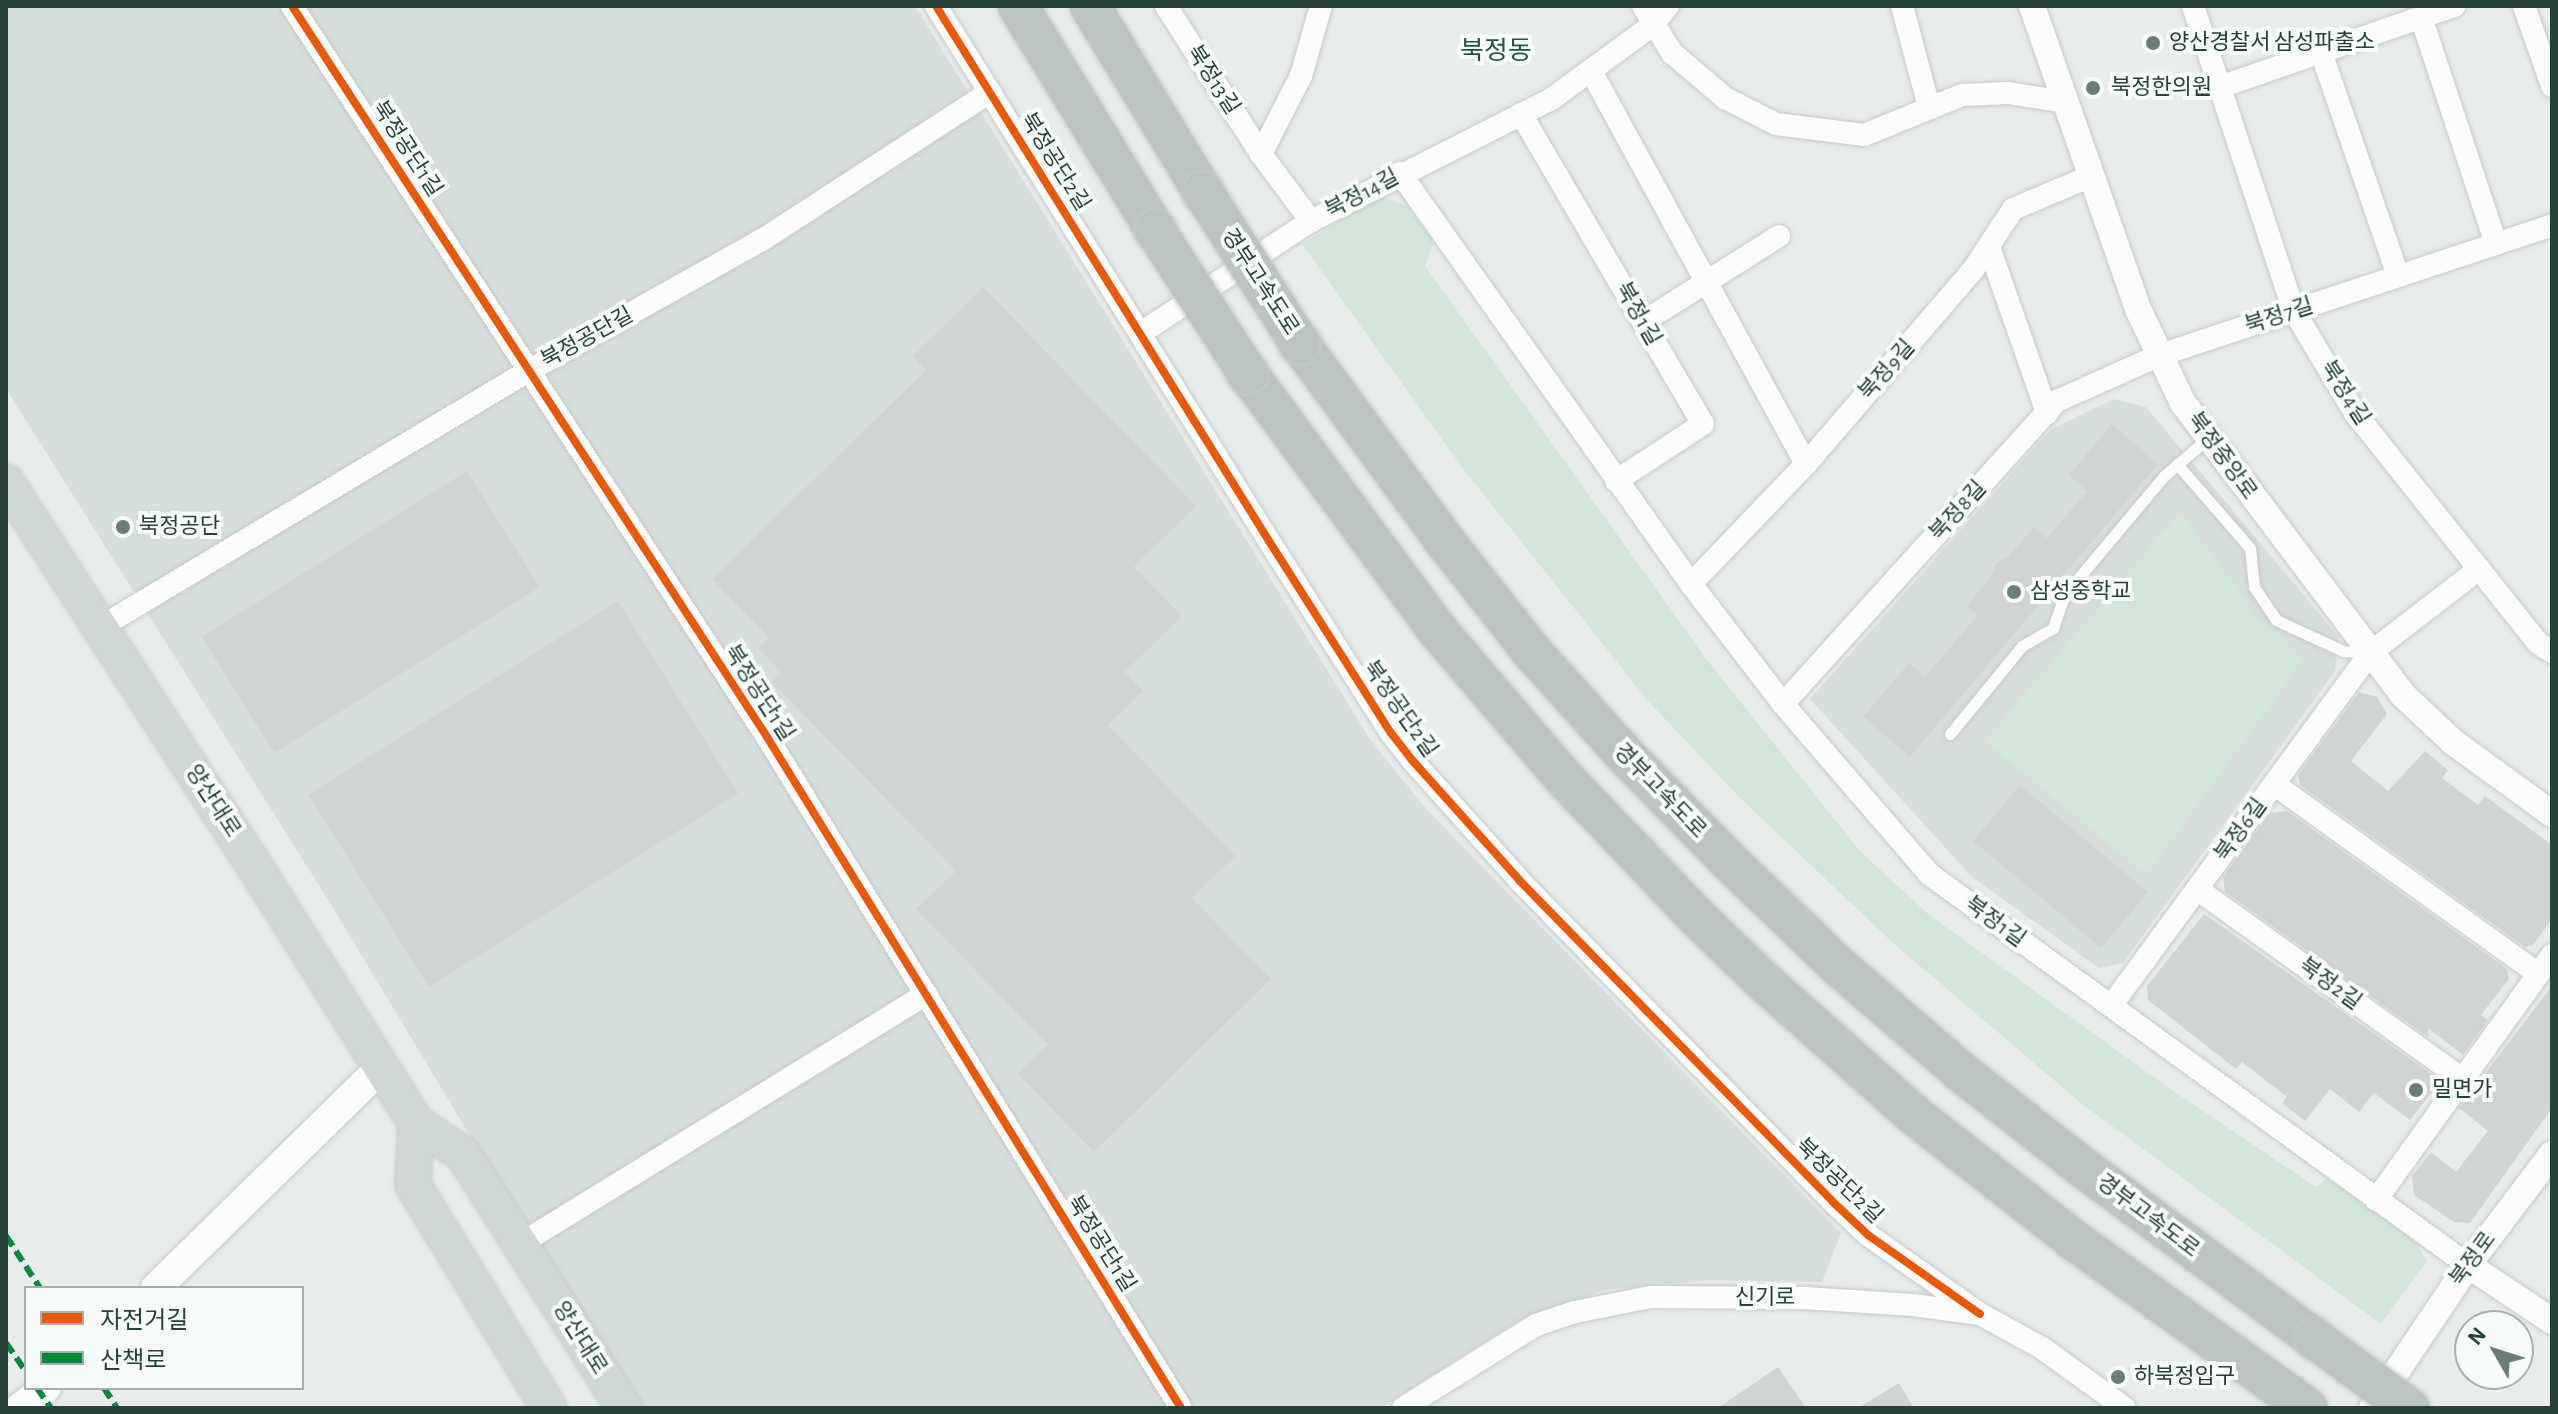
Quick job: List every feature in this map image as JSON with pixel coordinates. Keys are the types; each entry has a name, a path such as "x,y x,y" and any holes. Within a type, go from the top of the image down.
{"highway":[{"path":"1018,6 1155,230 1248,374 1395,575 1502,708 1565,779 1707,927 1913,1114 2075,1241 2297,1401"},
{"name":"경부고속도로","path":"1090,6 1300,344 1438,532 1534,654 1623,753 1836,964 1960,1071 2085,1169 2409,1408"}],"main road":[{"name":"양산대로","path":"6,482 250,859 416,1123 463,1154 624,1408"},
{"path":"158,1286 381,1068"},
{"path":"416,1123 413,1185 549,1408"},
{"path":"20,1408 43,1390"}],"street":[{"name":"북정공단1길","path":"292,6 767,737 1181,1408"},
{"name":"북정공단2길","path":"936,6 1391,733 1434,786 1639,1005 1833,1202 1880,1244 1980,1314"},
{"name":"북정13길","path":"1166,6 1261,154 1311,221"},
{"path":"1261,154 1301,76 1321,6"},
{"name":"북정14길","path":"1141,333 1311,221 1521,114 1592,73 1648,15 1668,6"},
{"path":"1902,6 1929,107"},
{"name":"북정중앙로","path":"2032,6 2138,309 2183,403 2370,653 2429,722 2552,814"},
{"name":"북정4길","path":"2193,6 2294,311 2355,413 2538,643 2552,652"},
{"path":"2220,87 2454,6"},
{"path":"2524,6 2552,86"},
{"path":"1648,15 1672,53 1725,98 1776,124 1864,135 1962,95 2008,93 2066,102"},
{"path":"2421,17 2496,244"},
{"path":"2321,52 2398,276"},
{"path":"1592,73 1806,464"},
{"name":"북정공단길","path":"99,628 530,370 762,240 990,92"},
{"name":"북정1길","path":"1521,114 1703,424 1616,481"},
{"name":"북정1길","path":"1400,173 1691,584 1783,704 1929,874 2468,1265"},
{"name":"북정9길","path":"1691,584 1806,464 1973,270 2013,209 2091,176"},
{"name":"북정7길","path":"2160,355 2552,225"},
{"path":"1643,322 1779,236"},
{"path":"1989,247 2047,413"},
{"name":"북정8길","path":"1783,704 2057,401 2160,355"},
{"name":"북정6길","path":"2111,1006 2370,653 2479,569"},
{"path":"2274,784 2538,974"},
{"name":"북정2길","path":"2197,889 2462,1079"},
{"path":"2376,1200 2552,955"},
{"path":"520,1244 926,994"},
{"name":"북정로","path":"2372,1408 2468,1265 2552,1154"},
{"path":"2468,1265 2552,1321"},
{"name":"신기로","path":"1403,1408 1536,1325 1609,1303 1651,1297 1804,1298 1913,1305 1980,1314 2042,1348 2125,1408"}],"lane":[{"path":"1950,734 2022,646 2053,628 2065,594 2177,464 2208,438"},
{"path":"2177,464 2250,548 2254,587 2276,620 2343,651 2370,653"}],"shaded area":[{"path":"6,6 915,6 1370,739 1427,810 1841,1233 1822,1282 1711,1280 1604,1290 1508,1327 1381,1408 634,1408 330,903 6,389"},
{"path":"2114,399 2146,407 2339,637 2335,671 2123,963 2099,968 1972,877 1810,699 2050,430"}],"green space":[{"path":"1380,196 1407,206 1434,242 1425,266 1707,660 1860,851 1928,914 2166,1086 2316,1187 2328,1178 2415,1241 2427,1261 2381,1324 2082,1104 1893,943 1740,798 1648,701 1464,470 1302,244"},
{"path":"2180,512 2245,599 2252,615 2276,631 2303,660 2146,875 1985,741"}],"building":[{"path":"983,287 1196,506 1134,567 1182,616 1125,672 1143,691 1108,725 1235,856 1192,898 1271,979 1094,1152 1018,1074 1048,1045 916,909 956,871 772,682 781,672 758,648 769,638 712,579 926,370 913,356"},
{"name":"삼성중학교","path":"2112,424 2158,464 1910,757 1863,717 1909,663 1925,677 1978,615 1966,606 1991,577 1996,563 2009,556 2034,527 2047,538 2087,491 2069,475"},
{"path":"467,471 540,587 274,753 202,637"},
{"path":"618,601 738,794 429,987 308,794"},
{"path":"2359,692 2377,697 2387,714 2351,761 2388,791 2425,751 2448,770 2442,778 2478,805 2485,796 2552,845 2552,919 2533,945 2525,947 2300,785 2298,775"},
{"path":"2020,785 2148,892 2101,948 1973,841"},
{"path":"2287,811 2507,969 2509,979 2481,1015 2488,1020 2463,1055 2428,1028 2429,1038 2225,892 2223,877 2270,813"},
{"path":"2204,914 2434,1076 2435,1088 2410,1120 2374,1093 2359,1112 2330,1089 2305,1121 2282,1103 2287,1097 2242,1062 2236,1069 2148,1000 2147,986"},
{"path":"2552,986 2552,1108 2470,1223 2454,1222 2414,1195 2412,1176 2431,1152 2456,1172 2488,1131 2459,1108"},
{"path":"1778,1367 1806,1408 1718,1408"},
{"path":"1899,1383 1914,1408 1858,1408"}],"marked path":[{"path":"6,1236 39,1286"},
{"path":"6,1343 24,1369"},
{"path":"38,1390 51,1408"},
{"path":"105,1390 117,1408"}],"cycle path":[{"path":"292,6 767,737 1181,1408"},
{"path":"936,6 1269,541 1391,733 1412,760 1520,881 1833,1202 1868,1235 1980,1314"}],"place":[{"name":"양산경찰서 삼성파출소","path":"2153,43"},
{"name":"북정한의원","path":"2093,88"},
{"name":"북정공단","path":"123,527"},
{"name":"삼성중학교","path":"2014,592"},
{"name":"밀면가","path":"2416,1090"},
{"name":"하북정입구","path":"2118,1377"}],"district":[{"name":"북정동","path":"1496,52"}]}
